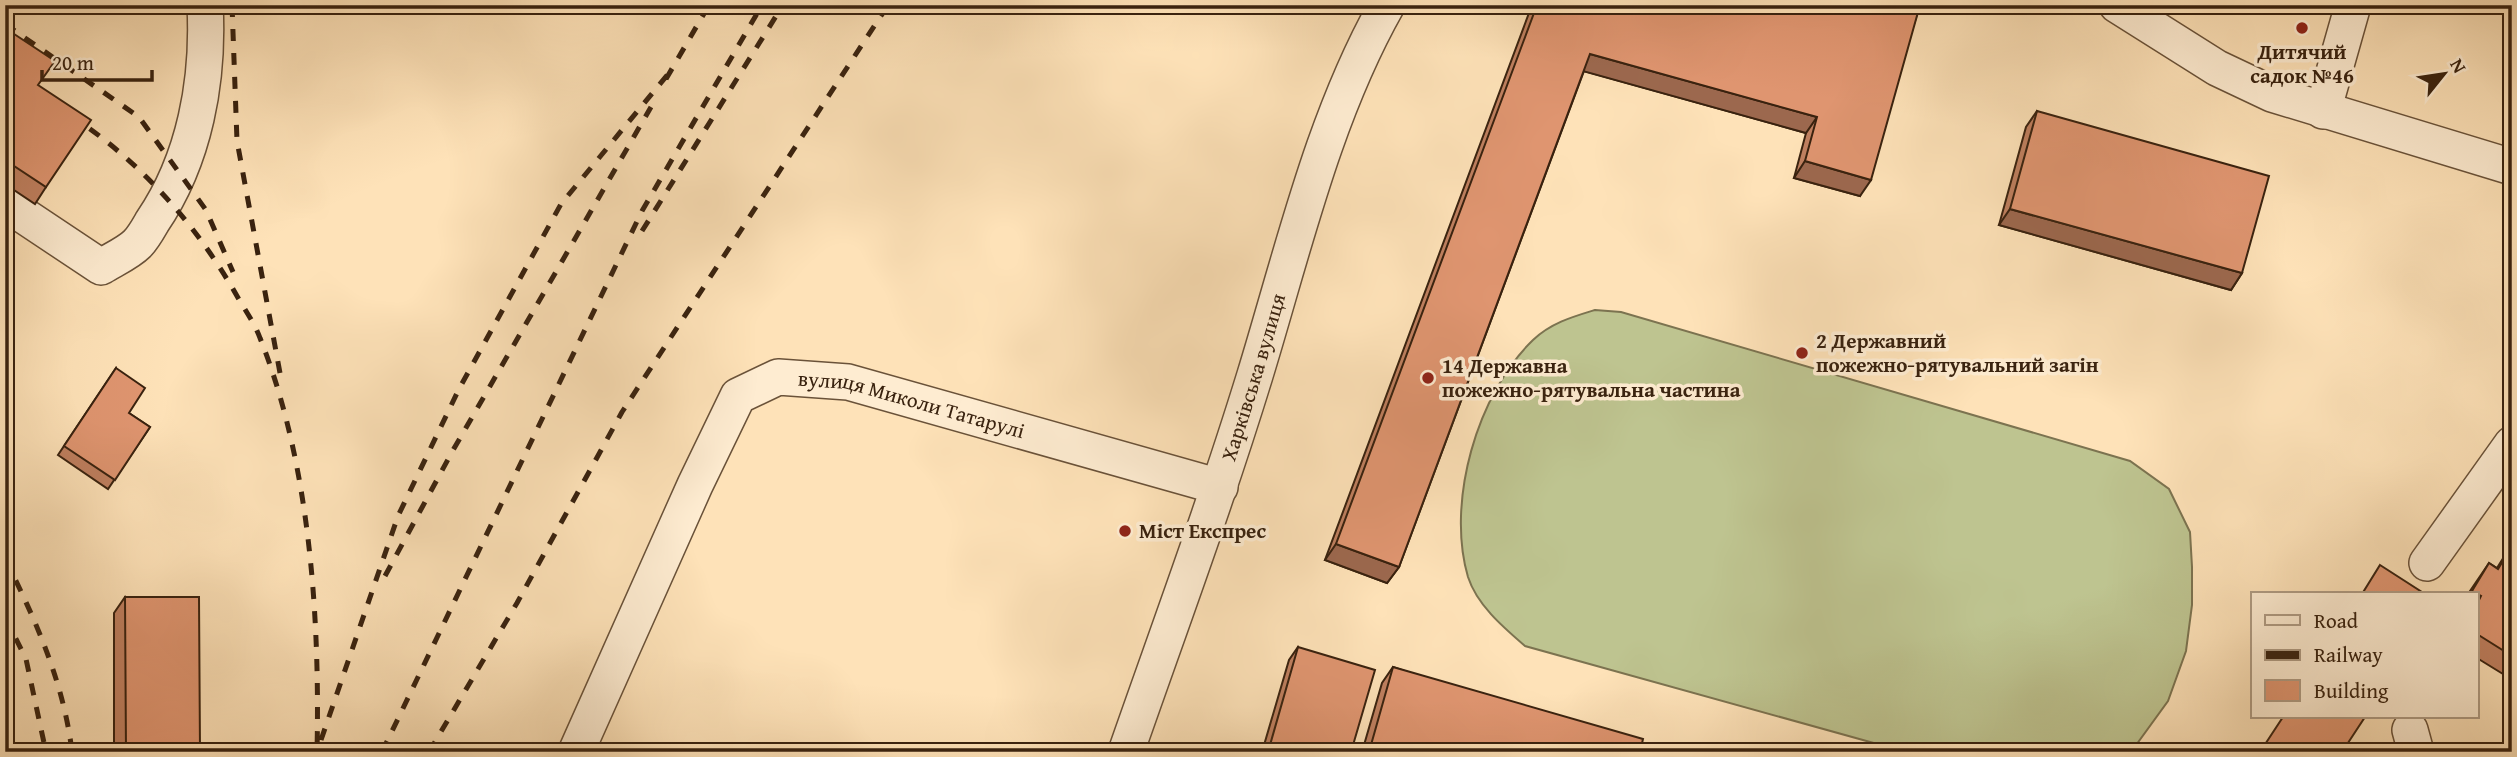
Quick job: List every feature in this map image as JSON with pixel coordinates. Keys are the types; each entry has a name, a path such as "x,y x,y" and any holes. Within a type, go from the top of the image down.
{"street":[{"path":"5,203 101,267 137,244 166,201 194,128 206,63 205,5"},
{"name":"Харківська вулиця","path":"1126,752 1220,487 1308,200 1358,57 1387,5"},
{"path":"2117,5 2217,68 2272,94 2512,167"},
{"path":"2323,111 2353,5"},
{"name":"вулиця Миколи Татарулі","path":"576,752 695,485 738,396 778,377 848,382 1220,487"},
{"path":"2427,563 2512,444"}],"green space":[{"path":"1595,310 1621,312 2130,461 2169,489 2190,532 2192,605 2186,651 2168,701 2131,752 1906,752 1525,646 1484,606 1468,577 1462,547 1464,483 1482,419 1496,389 1513,363 1533,340 1547,329"}],"building":[{"name":"14 Державна пожежно-рятувальна частина","path":"1537,5 1824,5 1846,12 1848,5 1920,5 1871,180 1805,161 1817,117 1590,54 1399,567 1336,544"},
{"path":"5,28 55,61 38,85 91,120 46,187 5,160"},
{"path":"2037,111 2269,176 2242,273 2010,209"},
{"path":"116,368 145,388 129,413 150,427 115,480 64,446"},
{"path":"2512,546 2512,656 2478,635 2478,602 2481,596 2472,591 2489,563 2498,569"},
{"path":"2380,565 2422,592 2363,592"},
{"path":"125,597 199,597 200,752 126,752"},
{"path":"1298,647 1375,670 1351,752 1268,752"},
{"path":"1393,667 1643,739 1640,752 1369,752"},
{"path":"2282,718 2364,718 2342,752 2260,752"}],"railway":[{"path":"232,5 237,141 280,373"},
{"path":"666,79 709,5"},
{"path":"382,752 642,211 762,5"},
{"path":"642,231 783,5"},
{"path":"429,752 517,603 622,412 888,5"},
{"path":"5,24 139,117 206,210 233,272"},
{"path":"321,740 398,516 459,389 561,204 669,73"},
{"path":"385,576 452,452 651,107"},
{"path":"70,115 120,153 185,219 221,269 260,338 277,386 301,489 313,595 317,752"},
{"path":"5,559 47,653 63,702 72,752"},
{"path":"5,617 26,659 46,752"}],"place":[{"name":"Дитячий садок №46","path":"2302,28"},
{"name":"2 Державний пожежно-рятувальний загін","path":"1802,353"},
{"name":"14 Державна пожежно-рятувальна частина","path":"1428,378"},
{"name":"Міст Експрес","path":"1125,531"}]}
